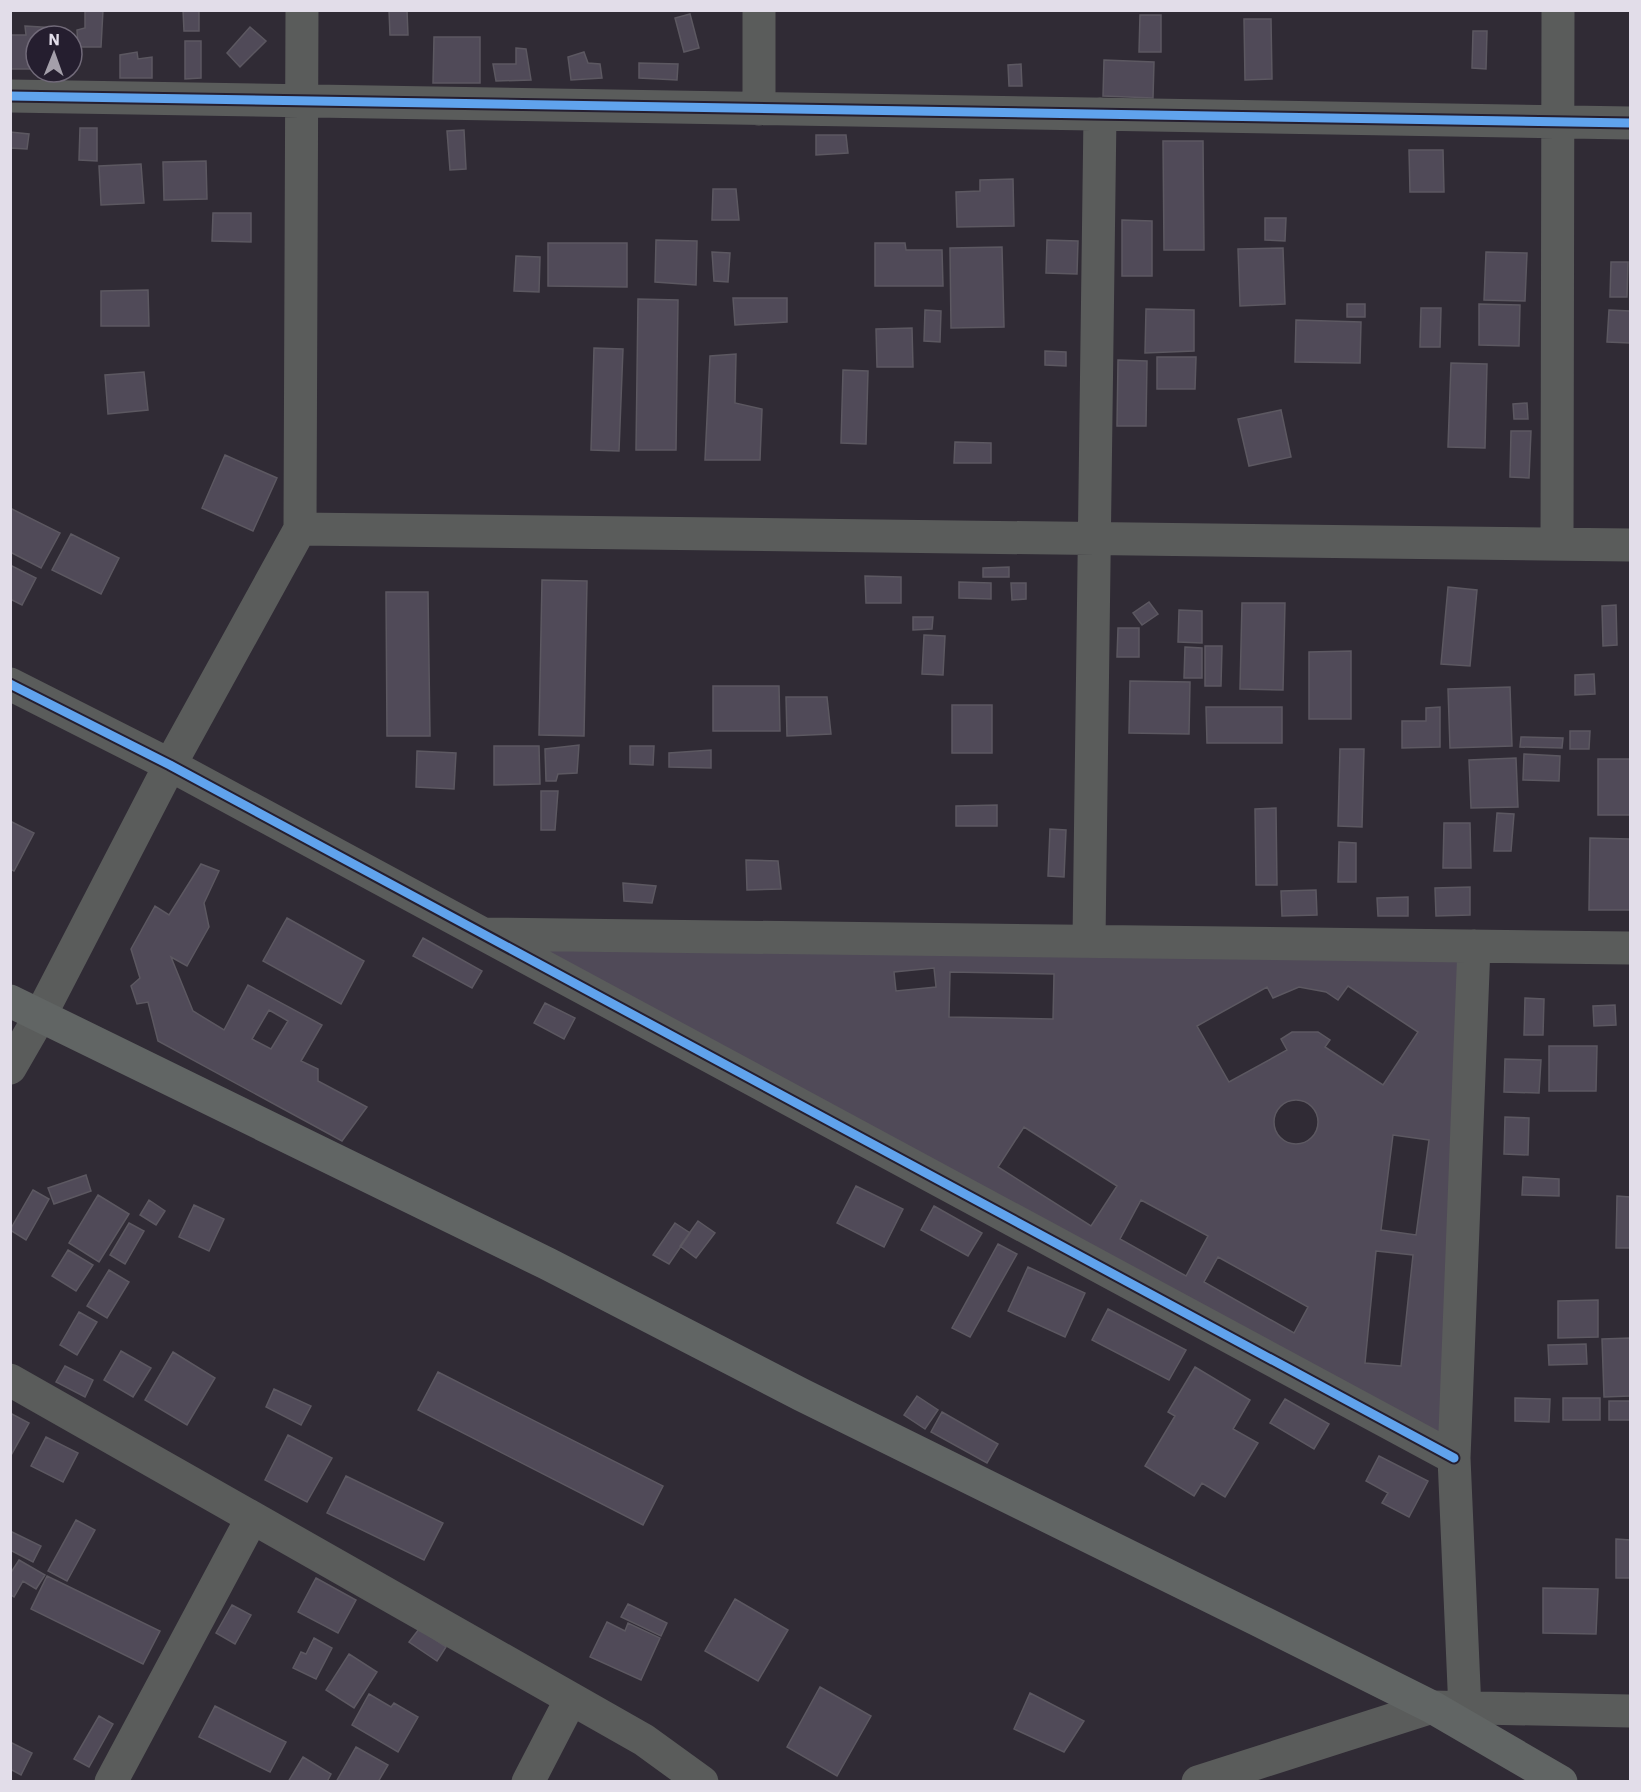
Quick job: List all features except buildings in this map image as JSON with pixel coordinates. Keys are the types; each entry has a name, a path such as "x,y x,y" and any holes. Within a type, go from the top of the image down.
{"main road":[{"path":"10,1001 548,1264 802,1395 1432,1707 1561,1782"}],"street":[{"path":"10,1068 40,1017 170,765 300,530 302,10"},
{"path":"759,10 759,109"},
{"path":"1557,544 1558,10"},
{"path":"10,96 1630,123"},
{"path":"1089,941 1100,114"},
{"path":"300,530 1630,545"},
{"path":"10,684 170,765 1454,1458"},
{"path":"482,934 1630,948"},
{"path":"1465,1710 1454,1458 1474,946"},
{"path":"10,1380 644,1740 702,1782"},
{"path":"111,1782 252,1518"},
{"path":"528,1782 571,1699"},
{"path":"1198,1782 1432,1707 1465,1710 1630,1711"}],"cycle path":[{"path":"10,96 1630,123"},
{"path":"10,684 170,765 1454,1458"}]}
